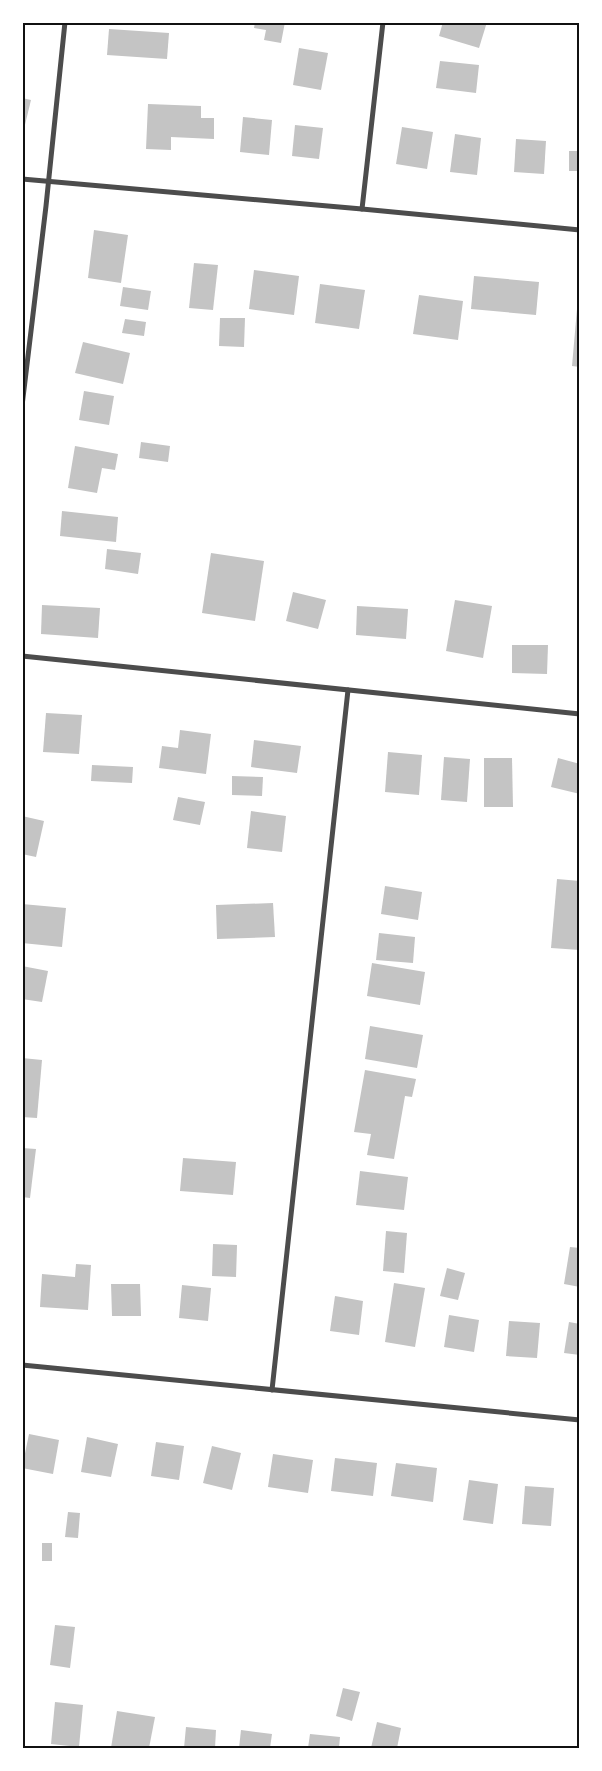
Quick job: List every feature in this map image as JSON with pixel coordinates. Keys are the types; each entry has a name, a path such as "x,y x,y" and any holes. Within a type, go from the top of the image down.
{"street":[{"path":"22,406 66,22"},
{"path":"362,209 383,22"},
{"path":"22,179 580,230"},
{"path":"22,656 580,714"},
{"path":"272,1390 348,690"},
{"path":"22,1365 580,1420"}],"building":[{"path":"255,22 285,22 281,43 264,40 266,30 254,28"},
{"path":"443,22 487,22 479,48 439,36"},
{"path":"109,29 169,33 167,59 107,55"},
{"path":"299,48 328,53 321,90 293,85"},
{"path":"440,61 479,65 476,93 436,88"},
{"path":"22,98 31,100 23,133 22,133"},
{"path":"148,104 201,106 201,118 214,118 214,139 171,137 171,150 146,149"},
{"path":"243,117 272,120 269,155 240,152"},
{"path":"295,125 323,128 319,159 292,156"},
{"path":"402,127 433,132 427,169 396,164"},
{"path":"455,134 481,138 477,175 450,172"},
{"path":"516,139 546,141 544,174 514,172"},
{"path":"569,151 580,151 580,171 569,171"},
{"path":"94,230 128,235 121,283 88,278"},
{"path":"194,263 218,265 213,310 189,308"},
{"path":"254,270 299,276 294,315 249,309"},
{"path":"474,276 539,282 536,315 471,309"},
{"path":"320,284 365,290 359,329 315,323"},
{"path":"123,287 151,291 148,310 120,306"},
{"path":"419,295 463,301 458,340 413,334"},
{"path":"577,309 580,309 580,367 572,366"},
{"path":"220,318 245,318 244,347 219,346"},
{"path":"125,319 146,322 144,336 122,333"},
{"path":"83,342 130,353 123,384 75,373"},
{"path":"84,391 114,396 109,425 79,420"},
{"path":"141,442 170,446 168,462 139,458"},
{"path":"75,446 118,454 115,470 102,468 97,493 68,488"},
{"path":"62,511 118,517 116,542 60,536"},
{"path":"107,549 141,553 138,574 105,569"},
{"path":"211,553 264,561 255,621 202,613"},
{"path":"293,592 326,600 318,629 286,621"},
{"path":"455,600 492,606 483,658 446,651"},
{"path":"42,605 100,608 98,638 41,634"},
{"path":"357,606 408,609 406,639 356,635"},
{"path":"512,645 548,645 547,674 512,673"},
{"path":"46,713 82,715 79,754 43,752"},
{"path":"180,730 211,734 206,774 159,768 162,746 178,748"},
{"path":"254,740 301,746 297,773 251,767"},
{"path":"388,752 422,755 419,795 385,792"},
{"path":"444,757 470,759 467,802 441,800"},
{"path":"484,758 512,758 513,807 484,807"},
{"path":"558,758 580,764 580,794 551,787"},
{"path":"92,765 133,767 132,783 91,781"},
{"path":"232,776 263,777 262,796 232,795"},
{"path":"178,797 205,802 200,825 173,820"},
{"path":"251,811 286,816 282,852 247,848"},
{"path":"22,816 44,821 36,857 22,854"},
{"path":"557,879 580,881 580,950 551,948"},
{"path":"385,886 422,892 418,920 381,914"},
{"path":"273,903 275,937 217,939 216,905"},
{"path":"22,904 66,908 62,947 22,943"},
{"path":"379,933 415,937 413,963 376,960"},
{"path":"372,963 425,972 420,1005 367,996"},
{"path":"22,966 48,971 42,1002 22,999"},
{"path":"370,1026 423,1035 417,1068 365,1059"},
{"path":"22,1058 42,1060 37,1118 22,1117"},
{"path":"365,1070 416,1079 412,1097 405,1096 394,1159 367,1155 371,1134 354,1132"},
{"path":"22,1148 36,1149 30,1198 22,1197"},
{"path":"183,1158 236,1162 233,1195 180,1191"},
{"path":"360,1171 408,1177 404,1210 356,1205"},
{"path":"386,1231 407,1233 404,1273 383,1271"},
{"path":"213,1244 237,1245 236,1277 212,1276"},
{"path":"570,1247 580,1248 580,1287 564,1284"},
{"path":"76,1264 91,1265 88,1310 40,1307 42,1274 75,1277"},
{"path":"447,1268 465,1273 458,1300 440,1296"},
{"path":"394,1283 425,1288 415,1347 385,1342"},
{"path":"111,1284 140,1284 141,1316 112,1316"},
{"path":"182,1285 211,1288 208,1321 179,1318"},
{"path":"335,1296 363,1301 359,1335 330,1331"},
{"path":"449,1315 479,1320 474,1352 444,1347"},
{"path":"509,1321 540,1323 537,1358 506,1356"},
{"path":"569,1322 580,1324 580,1355 564,1353"},
{"path":"29,1434 59,1440 53,1474 22,1468"},
{"path":"87,1437 118,1444 111,1477 81,1472"},
{"path":"156,1442 184,1446 179,1480 151,1476"},
{"path":"212,1446 241,1453 232,1490 203,1483"},
{"path":"273,1454 313,1460 308,1493 268,1487"},
{"path":"335,1458 377,1463 373,1496 331,1491"},
{"path":"396,1463 437,1468 433,1502 391,1496"},
{"path":"469,1480 498,1484 493,1524 463,1520"},
{"path":"525,1486 554,1488 551,1526 522,1524"},
{"path":"68,1512 80,1513 78,1538 65,1537"},
{"path":"42,1543 52,1543 52,1561 42,1561"},
{"path":"55,1625 75,1627 70,1668 50,1665"},
{"path":"343,1688 360,1692 352,1721 336,1716"},
{"path":"55,1702 83,1705 79,1747 51,1744"},
{"path":"117,1711 155,1717 149,1748 111,1748"},
{"path":"377,1722 401,1728 397,1748 371,1748"},
{"path":"186,1727 216,1730 215,1748 184,1748"},
{"path":"241,1730 272,1734 270,1748 239,1748"},
{"path":"310,1734 340,1737 339,1748 308,1748"}]}
